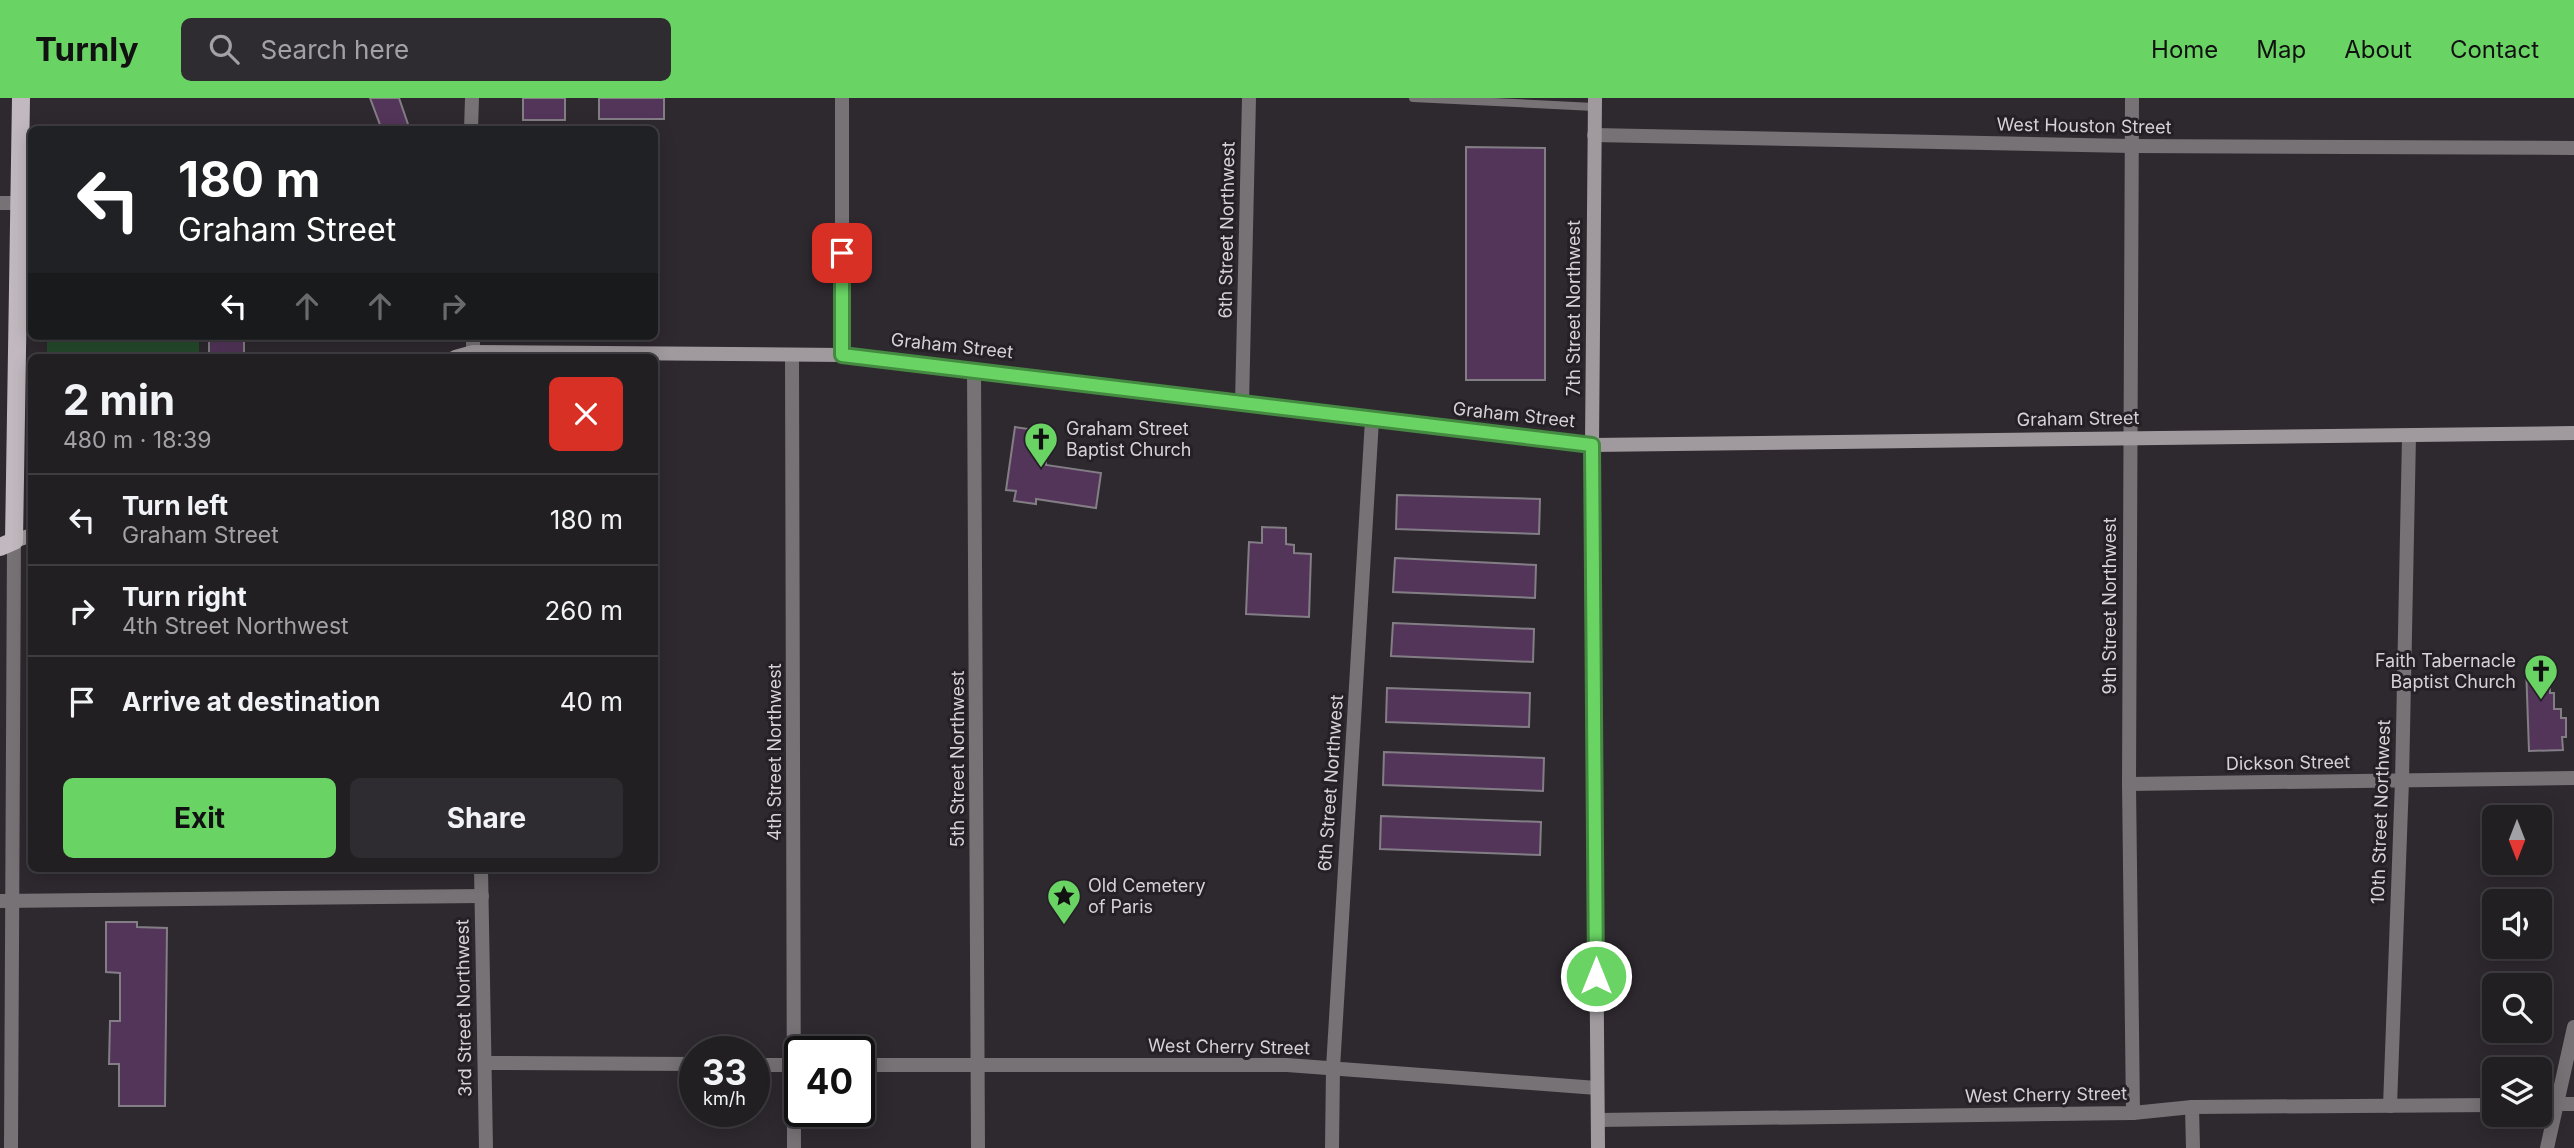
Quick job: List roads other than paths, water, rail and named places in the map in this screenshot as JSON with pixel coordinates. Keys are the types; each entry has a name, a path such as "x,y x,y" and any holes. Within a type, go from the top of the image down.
{"main road":[{"path":"7,544 21,98"}],"street":[{"path":"471,126 472,98"},
{"path":"842,98 842,355"},
{"name":"6th Street Northwest","path":"1242,404 1249,98"},
{"name":"9th Street Northwest","path":"2132,98 2129,784 2133,1113"},
{"name":"7th Street Northwest","path":"1594,103 1592,445 1598,1148"},
{"name":"West Houston Street","path":"1594,135 2131,146 2574,148"},
{"name":"Graham Street","path":"658,355 842,355 1592,445 2574,433"},
{"name":"4th Street Northwest","path":"792,355 798,1036"},
{"name":"5th Street Northwest","path":"974,369 978,1148"},
{"name":"6th Street Northwest","path":"1332,1148 1333,1069 1372,420"},
{"name":"10th Street Northwest","path":"2390,1106 2402,780 2409,436"},
{"path":"11,1148 6,901 7,544 28,536"},
{"name":"Dickson Street","path":"2129,784 2574,778"},
{"name":"3rd Street Northwest","path":"481,872 486,1148"},
{"path":"6,901 482,896"},
{"path":"2547,1148 2574,1027"},
{"path":"485,1063 679,1064"},
{"name":"West Cherry Street","path":"875,1065 1287,1065 1597,1088"},
{"path":"2555,1104 2574,1104"},
{"name":"West Cherry Street","path":"1598,1120 2133,1113 2192,1107 2482,1105"},
{"path":"2192,1107 2193,1148"},
{"name":"4th Street Northwest","path":"794,1148 795,1127"}],"lane":[{"path":"1413,98 1594,103"}],"place":[{"name":"Graham Street Baptist Church","path":"1041,469"},
{"name":"Faith Tabernacle Baptist Church","path":"2541,701"},
{"name":"Old Cemetery of Paris","path":"1064,926"}]}
